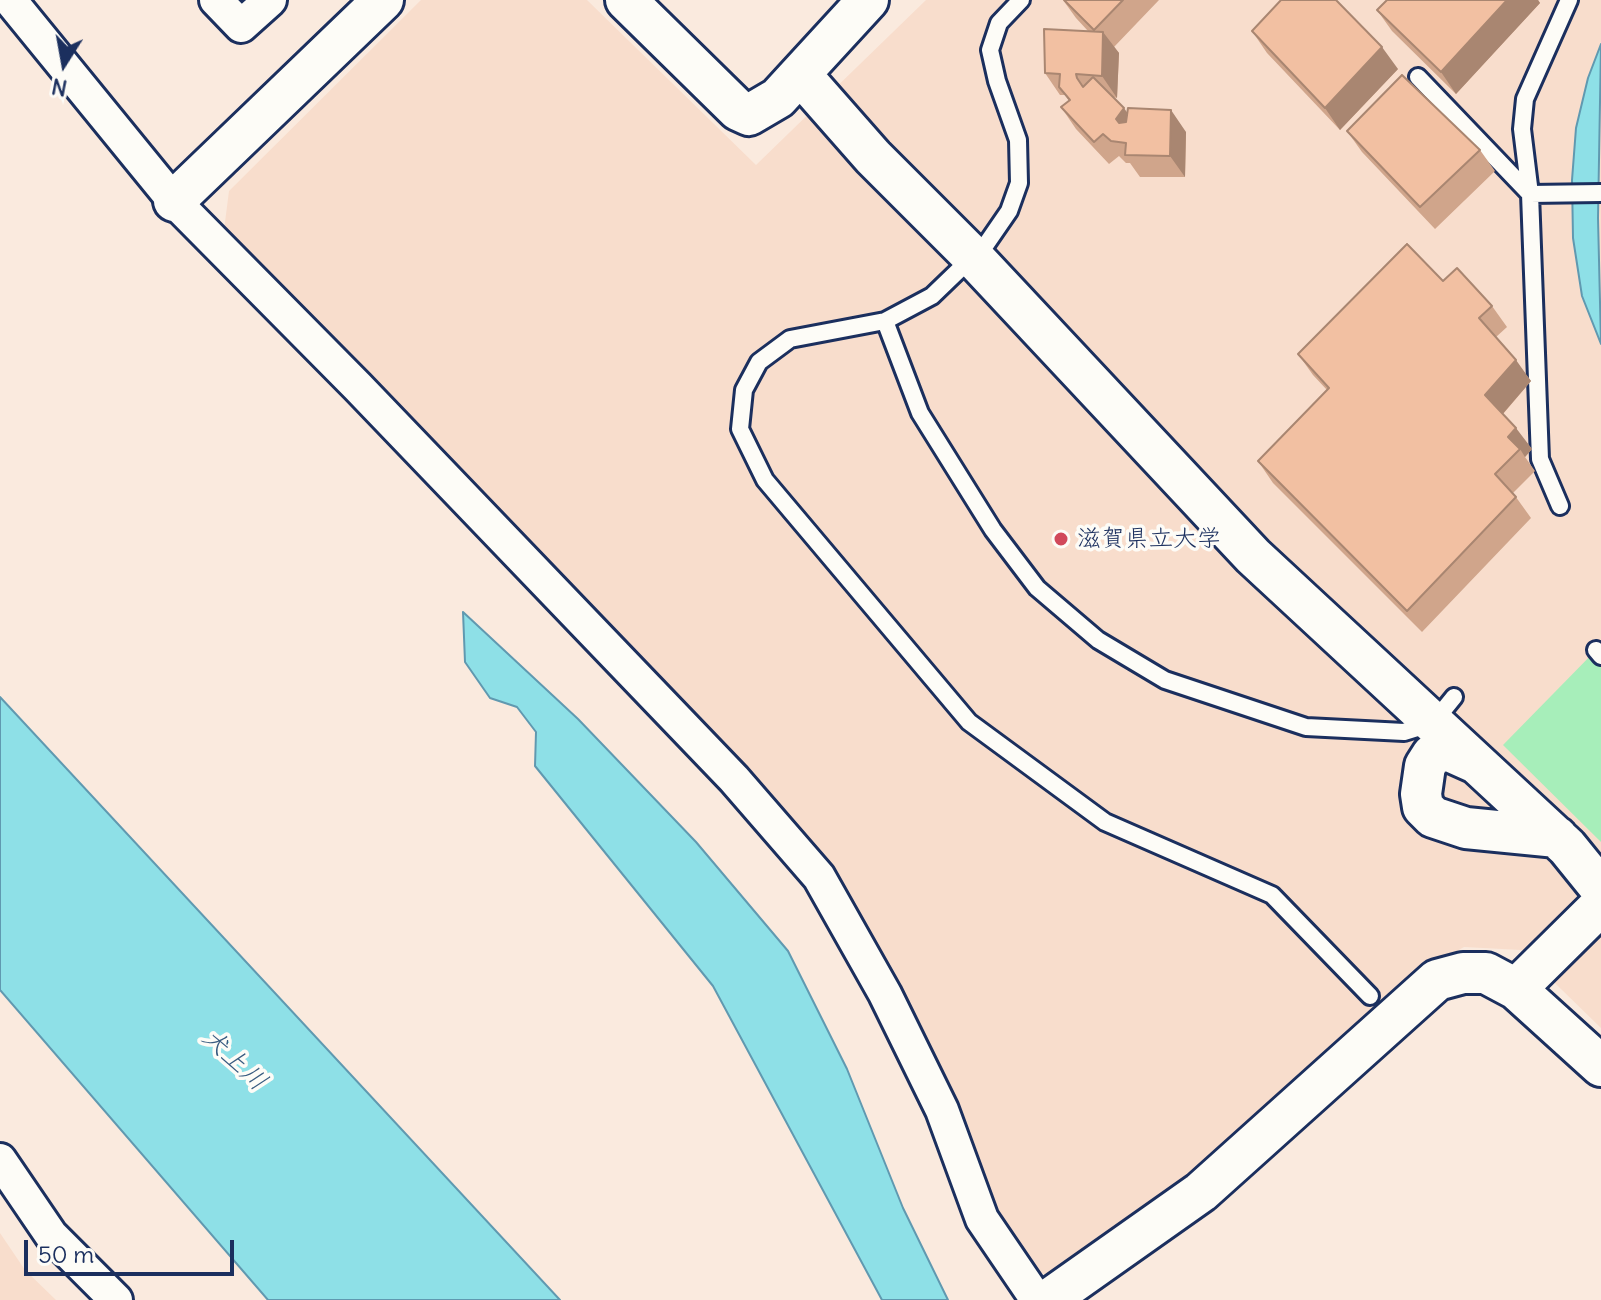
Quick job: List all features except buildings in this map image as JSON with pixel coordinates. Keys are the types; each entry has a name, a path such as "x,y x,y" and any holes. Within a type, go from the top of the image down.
{"street":[{"path":"10,0 174,201 358,387 734,779 819,877 885,994 942,1110 982,1219 1037,1300"},
{"path":"216,0 241,26 270,0"},
{"path":"174,201 383,0"},
{"path":"626,0 738,110 749,115 778,98 868,0"},
{"path":"800,74 873,157 973,257 1253,556 1444,710 1476,763 1557,837 1601,889"},
{"path":"1476,763 1447,750 1432,755 1425,766 1421,794 1423,807 1433,817 1466,828 1557,837"},
{"path":"1516,989 1601,905"},
{"path":"1048,1300 1201,1192 1437,980 1463,973 1486,973 1516,989 1601,1066"},
{"path":"0,1160 51,1235 116,1300"}],"lane":[{"path":"1021,0 999,23 990,50 997,81 1018,140 1019,183 1009,211 973,257 932,296 885,321 790,339 759,362 744,390 740,429 765,480 969,722 1105,822 1272,895 1370,996"},
{"path":"1560,506 1540,459 1534,194 1522,129 1525,99 1569,0"},
{"path":"1418,77 1534,194 1601,193"},
{"path":"885,321 920,413 993,530 1037,588 1098,640 1165,680 1306,727 1404,732 1444,710"}],"shaded area":[{"name":"滋賀県立大学","path":"421,0 587,0 756,165 926,0 1601,0 1601,1028 1521,950 1464,947 1430,966 1156,1206 1051,1276 1028,1269 1000,1223 893,969 816,849 224,230 229,191"},
{"path":"0,1233 25,1270 56,1300 0,1300"}],"green space":[{"path":"1601,645 1601,842 1503,745"}],"water":[{"path":"1601,44 1598,218 1601,344 1582,296 1573,238 1572,180 1576,128 1588,78"},
{"path":"463,612 578,719 696,842 788,951 847,1069 903,1208 948,1300 882,1300 713,986 535,766 536,732 517,707 490,698 465,662"},
{"name":"犬上川","path":"0,697 560,1300 268,1300 0,990"}],"place":[{"name":"滋賀県立大学","path":"1061,539"}]}
